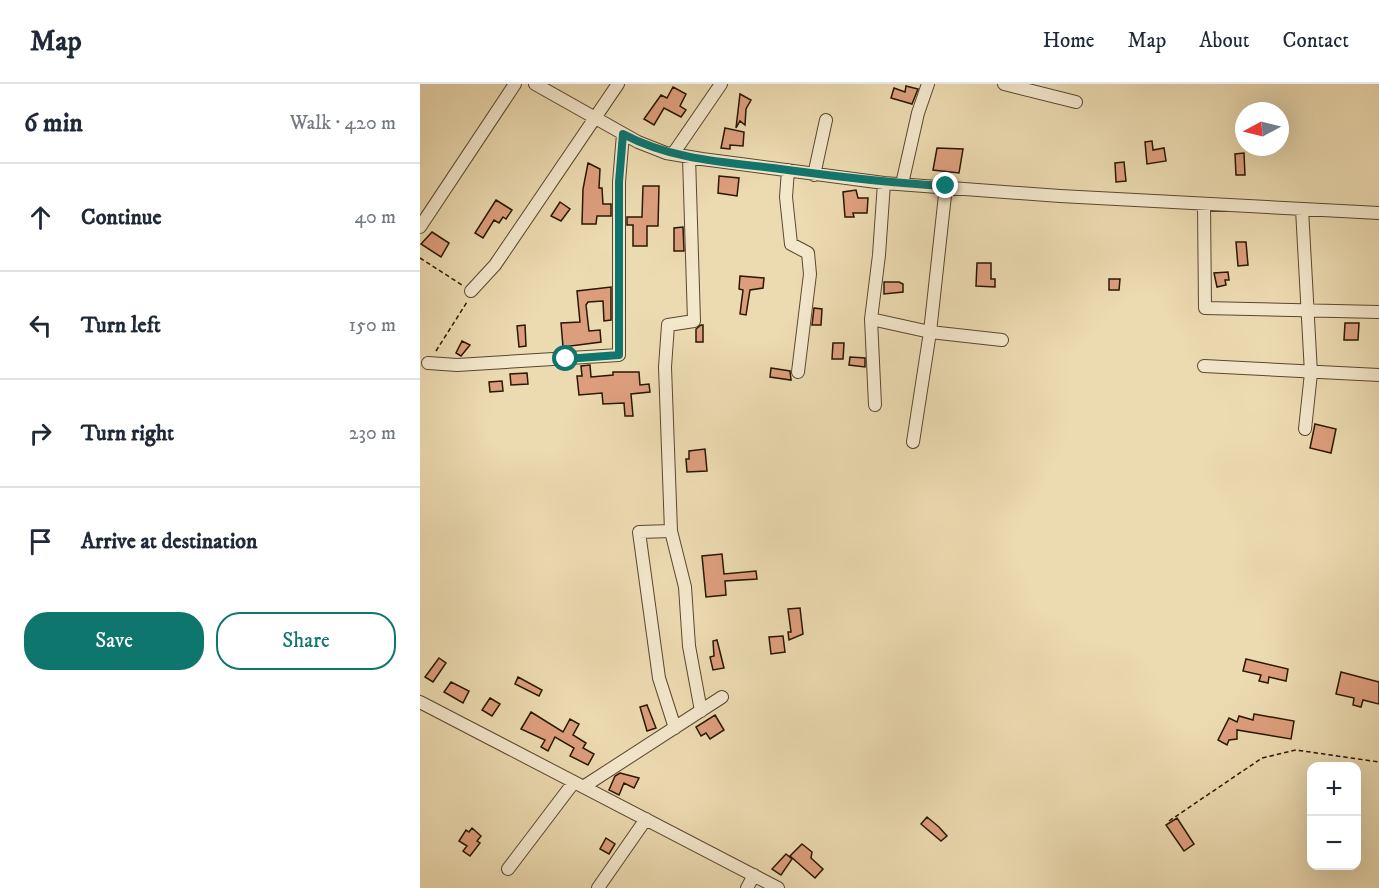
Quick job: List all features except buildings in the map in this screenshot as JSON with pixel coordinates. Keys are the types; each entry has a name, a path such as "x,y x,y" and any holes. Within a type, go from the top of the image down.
{"street":[{"path":"420,227 515,84"},
{"path":"535,84 623,134 673,154 689,157 884,183 1060,196 1379,213"},
{"path":"471,291 495,265 597,119 618,84"},
{"path":"673,154 721,84"},
{"path":"902,184 918,113 928,84"},
{"path":"1004,84 1076,102"},
{"path":"814,175 826,120"},
{"path":"428,363 457,364 619,355 619,182 623,134"},
{"path":"689,157 694,321 668,325 665,367 669,410 671,531 685,587 689,646 701,711"},
{"path":"788,170 786,197 791,244 808,253 810,274 798,372"},
{"path":"875,405 871,319 879,255 884,183"},
{"path":"913,442 930,332 946,186"},
{"path":"1204,204 1205,308 1379,312"},
{"path":"1302,209 1311,373 1305,429"},
{"path":"871,319 930,332 1002,340"},
{"path":"1204,366 1379,375"},
{"path":"671,531 639,532 659,678 675,728"},
{"path":"508,869 579,784 675,728 722,697"},
{"path":"420,702 778,888"},
{"path":"598,888 646,819"},
{"path":"747,888 754,875"}],"path":[{"path":"420,258 471,291 462,312 428,363"},
{"path":"1169,821 1262,758 1296,750 1379,762"}],"route":[{"path":"566,359 619,355 621,289 619,182 623,134 666,153 702,159 884,183 946,186"}]}
